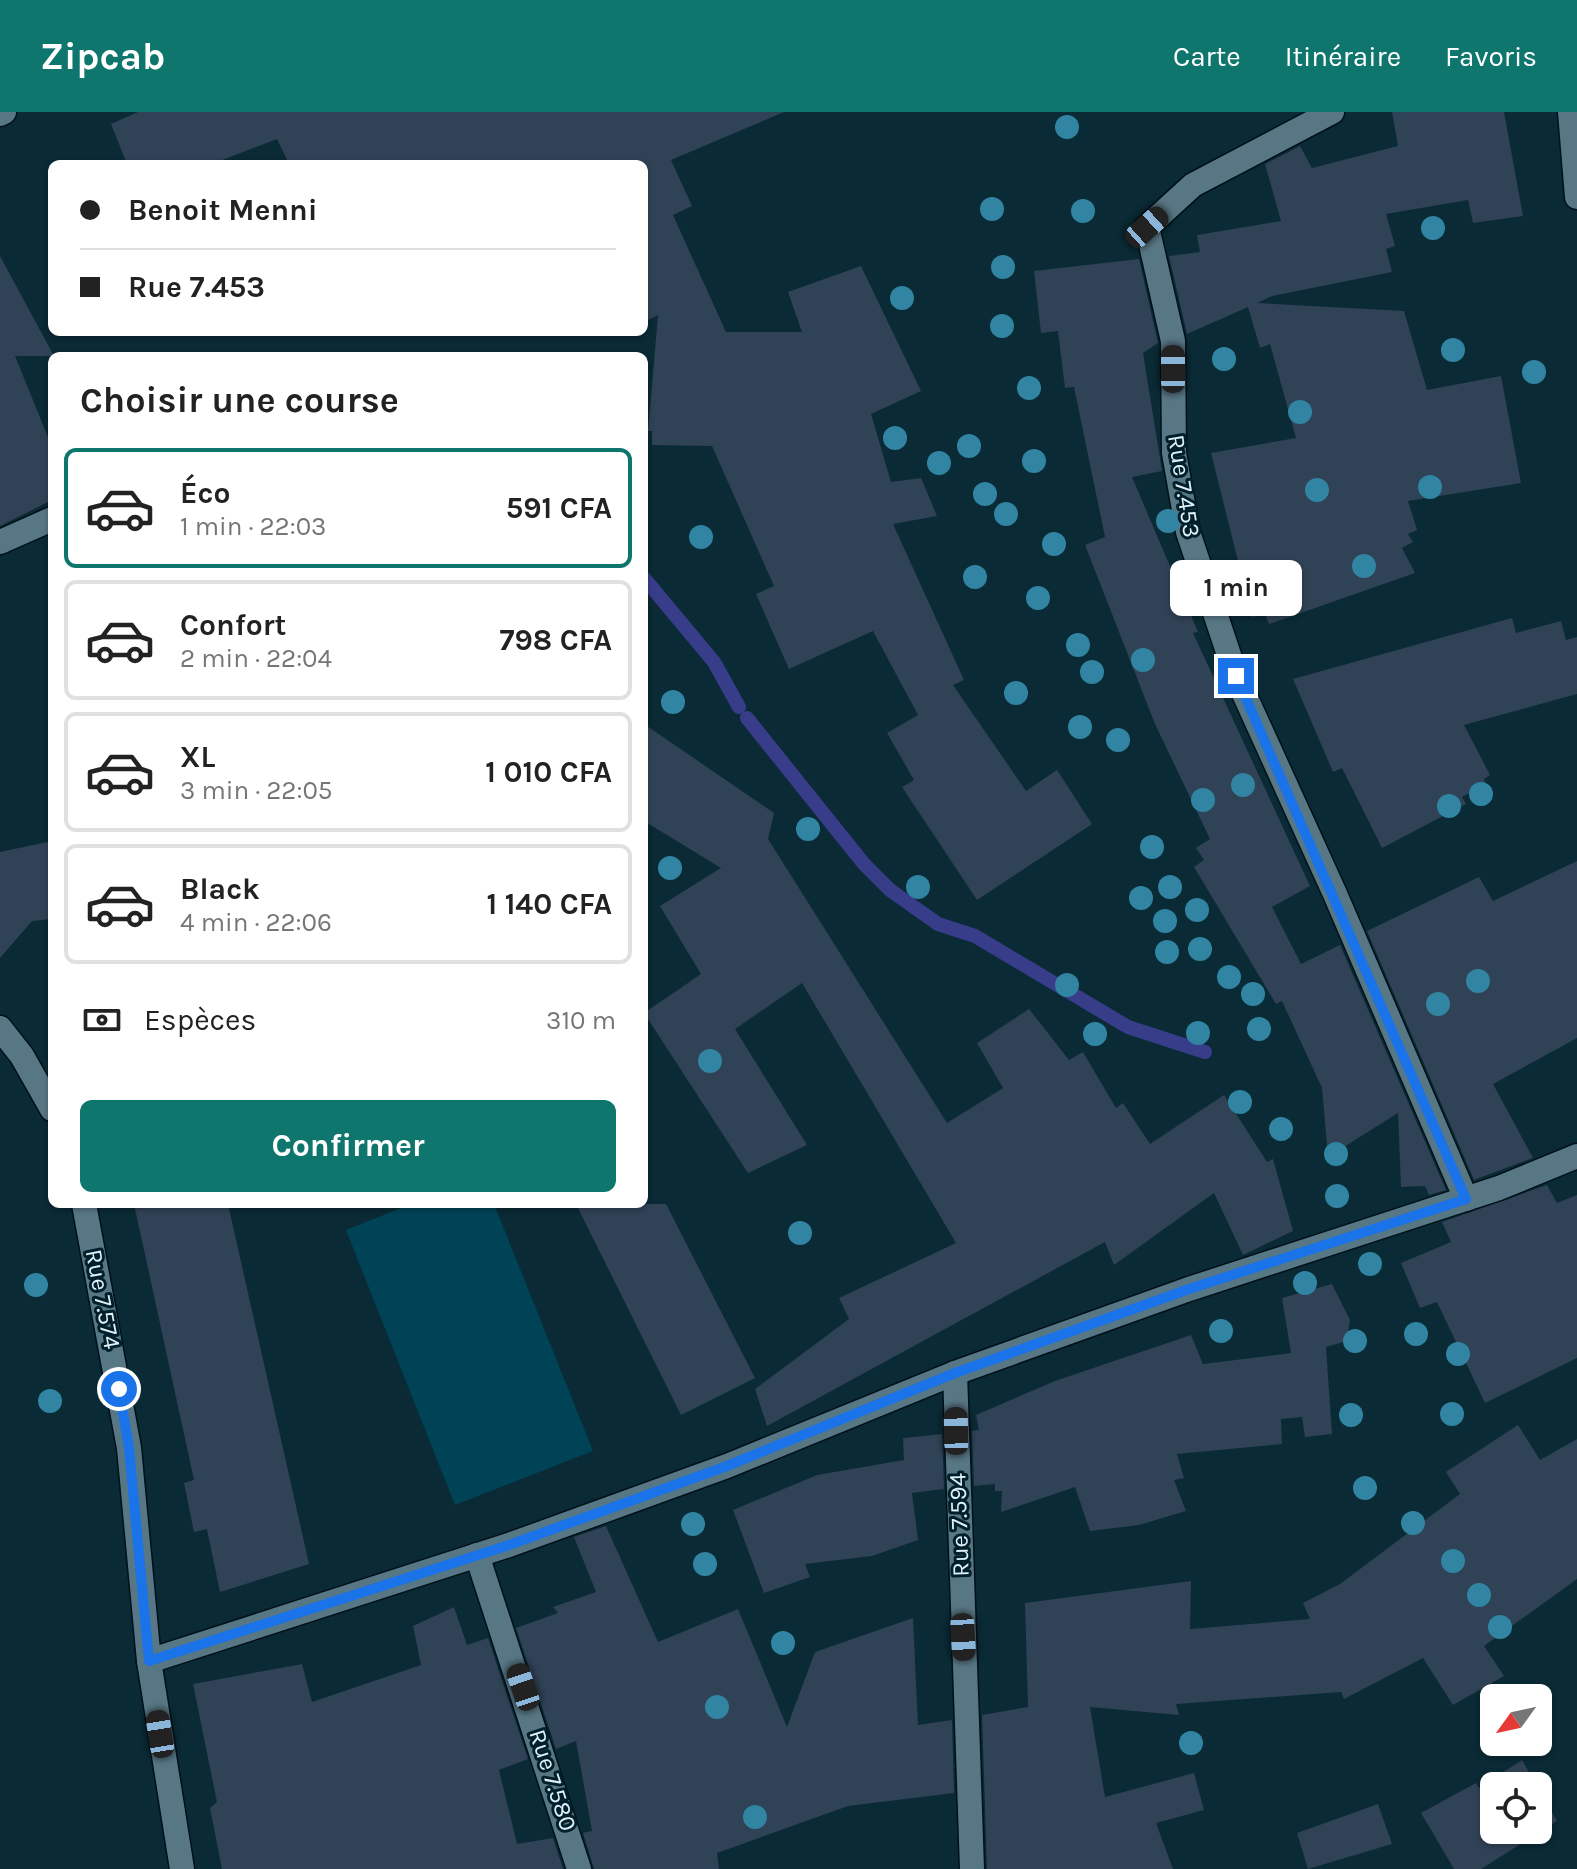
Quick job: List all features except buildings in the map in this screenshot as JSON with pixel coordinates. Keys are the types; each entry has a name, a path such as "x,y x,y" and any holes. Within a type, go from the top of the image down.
{"street":[{"name":"Rue 7.453","path":"1332,112 1193,185 1147,227 1173,341 1174,453 1188,532 1236,676 1466,1199"},
{"path":"1572,124 1577,197"},
{"path":"0,542 48,521"},
{"path":"0,1028 22,1056 48,1102"},
{"path":"149,1661 477,1555 727,1466 955,1373 1189,1289 1466,1199 1577,1156"},
{"name":"Rue 7.574","path":"85,1208 129,1448 149,1661 182,1869"},
{"name":"Rue 7.594","path":"955,1373 972,1869"},
{"name":"Rue 7.580","path":"477,1555 523,1687 579,1869"}],"shaded area":[{"path":"401,1208 496,1208 593,1451 455,1505 346,1230"}],"waterway":[{"path":"648,583 714,662 739,707"},
{"path":"747,718 864,864 890,890 938,924 975,936 1128,1027 1205,1052"}],"route":[{"path":"119,1389 129,1448 149,1661 509,1545 727,1466 955,1373 1189,1289 1466,1199 1335,894 1236,676"}]}
